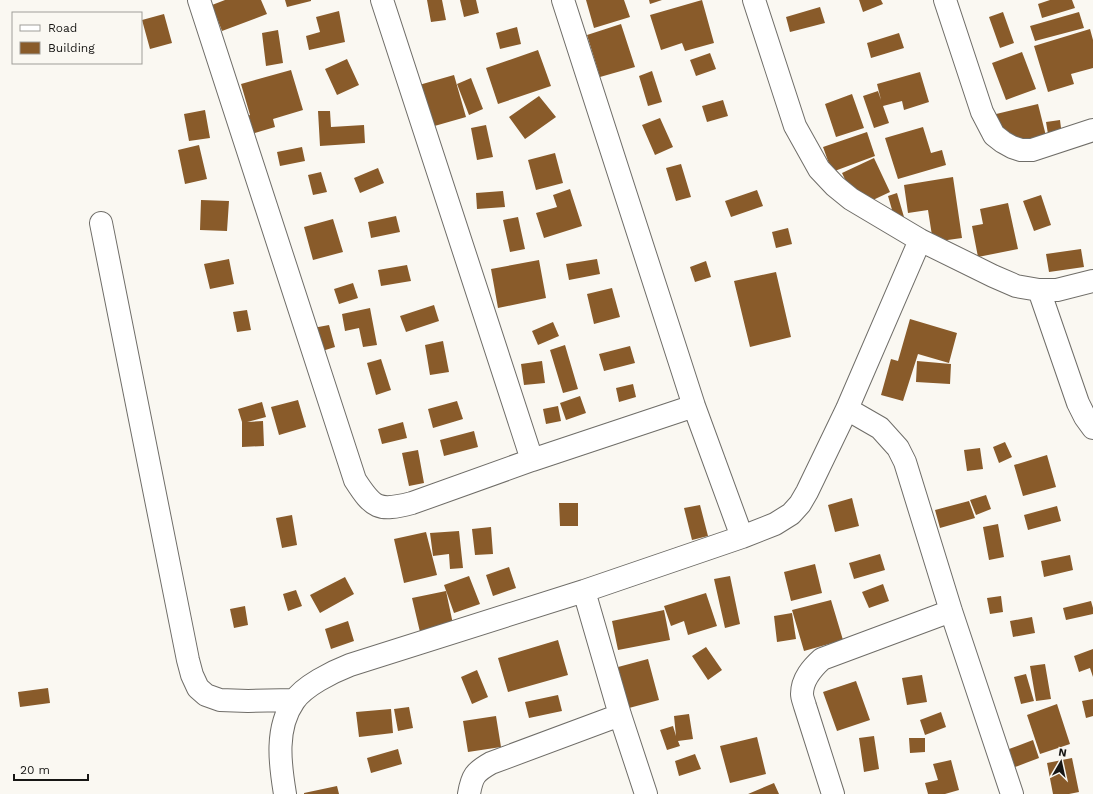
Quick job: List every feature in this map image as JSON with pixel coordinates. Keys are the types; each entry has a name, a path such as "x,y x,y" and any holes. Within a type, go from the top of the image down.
{"street":[{"path":"199,0 355,480 365,495 372,502 384,508 397,507 412,503 532,460 694,406"},
{"path":"382,0 532,460"},
{"path":"563,0 694,406 742,537"},
{"path":"754,0 795,126 819,169 835,186 851,199 920,240 992,276 1016,286 1039,290 1057,290 1093,281"},
{"path":"945,0 982,112 994,135 1012,147 1021,150 1032,150 1093,130"},
{"path":"101,224 192,675 198,688 206,695 220,700 248,702 294,700"},
{"path":"286,794 281,769 280,746 283,726 287,713 294,700 313,684 333,672 350,665 584,591 742,537 775,524 791,514 800,504 807,492 847,409 920,240"},
{"path":"1039,290 1078,403 1085,417 1093,428"},
{"path":"847,409 880,428 898,448 905,462 951,611 1012,794"},
{"path":"584,591 620,715 646,794"},
{"path":"833,794 802,694 809,672 822,659 951,611"},
{"path":"469,794 473,778 479,770 490,764 620,715"}],"building":[{"path":"225,0 261,0 267,14 222,31 212,5"},
{"path":"285,0 311,0 311,1 287,7"},
{"path":"427,0 442,0 446,20 431,22"},
{"path":"460,0 476,0 479,13 464,17"},
{"path":"586,0 624,0 630,17 594,28"},
{"path":"649,0 662,0 650,4"},
{"path":"702,0 714,43 685,51 682,43 661,50 650,15"},
{"path":"859,0 881,0 883,4 863,12"},
{"path":"1050,0 1072,0 1075,8 1042,18 1038,4"},
{"path":"820,7 825,23 790,32 786,17"},
{"path":"339,11 345,42 309,50 306,36 320,32 316,17"},
{"path":"1003,12 1014,43 1000,48 989,17"},
{"path":"1079,12 1084,28 1035,41 1030,26"},
{"path":"164,14 172,43 150,49 142,20"},
{"path":"621,24 635,67 600,77 587,35"},
{"path":"517,27 521,44 500,49 496,33"},
{"path":"1090,29 1093,40 1093,68 1071,74 1074,84 1048,92 1034,46"},
{"path":"278,30 283,63 266,66 262,33"},
{"path":"899,33 904,48 871,58 867,43"},
{"path":"538,50 551,86 498,104 486,68"},
{"path":"1022,52 1036,89 1006,100 992,63"},
{"path":"710,53 716,69 696,76 690,60"},
{"path":"347,59 359,85 337,95 325,69"},
{"path":"291,70 303,110 273,119 275,127 248,135 243,118 250,115 241,84"},
{"path":"652,71 662,102 648,106 639,76"},
{"path":"920,72 929,102 904,110 902,101 883,106 889,123 874,128 863,96 878,91 881,100 877,84"},
{"path":"454,75 466,117 431,127 419,85"},
{"path":"471,78 483,109 469,115 457,84"},
{"path":"852,94 864,128 836,137 825,104"},
{"path":"539,96 556,117 525,139 509,117"},
{"path":"723,100 728,116 707,122 702,106"},
{"path":"1038,104 1047,140 1001,151 992,115"},
{"path":"205,110 210,138 189,141 184,114"},
{"path":"318,111 330,111 331,127 364,125 365,143 320,146"},
{"path":"660,118 673,147 655,155 642,125"},
{"path":"1060,120 1063,144 1050,146 1046,122"},
{"path":"486,125 493,157 477,160 471,128"},
{"path":"923,127 931,153 942,150 946,165 898,179 885,138"},
{"path":"867,132 875,156 832,172 823,147"},
{"path":"199,145 207,179 185,184 178,150"},
{"path":"302,147 305,161 280,166 277,152"},
{"path":"555,153 563,183 536,190 528,160"},
{"path":"874,158 890,192 858,207 842,173"},
{"path":"681,164 691,197 676,201 666,168"},
{"path":"378,168 384,183 360,193 354,178"},
{"path":"321,172 327,192 313,195 308,175"},
{"path":"953,177 962,238 933,242 928,210 908,213 904,185"},
{"path":"570,189 582,226 544,238 536,213 557,207 553,195"},
{"path":"757,190 763,206 731,217 725,201"},
{"path":"503,191 505,207 477,209 476,193"},
{"path":"897,193 904,217 895,220 888,196"},
{"path":"1041,195 1051,225 1034,231 1023,201"},
{"path":"201,200 229,201 227,231 200,230"},
{"path":"1008,203 1018,249 978,257 972,226 983,224 980,209"},
{"path":"396,216 400,232 371,238 368,222"},
{"path":"518,217 525,249 510,252 503,220"},
{"path":"333,219 343,252 313,260 304,227"},
{"path":"788,228 792,244 776,248 772,232"},
{"path":"1081,249 1084,267 1049,272 1046,254"},
{"path":"229,259 234,284 210,289 204,264"},
{"path":"597,259 600,274 569,280 566,264"},
{"path":"539,260 546,298 498,308 491,269"},
{"path":"706,261 711,277 695,282 690,267"},
{"path":"407,265 411,281 381,286 378,270"},
{"path":"776,272 791,337 750,347 734,281"},
{"path":"353,283 358,298 339,304 334,289"},
{"path":"612,288 620,317 594,324 587,294"},
{"path":"434,305 439,321 406,332 400,316"},
{"path":"370,308 377,345 363,347 359,328 345,331 342,314"},
{"path":"247,310 251,330 237,332 233,312"},
{"path":"910,319 957,333 949,363 918,354 903,401 881,395 891,359 898,361"},
{"path":"553,322 559,336 538,345 532,331"},
{"path":"329,325 335,347 319,352 313,328"},
{"path":"443,341 449,372 430,375 425,345"},
{"path":"565,345 578,389 563,393 550,350"},
{"path":"630,346 635,363 604,371 599,354"},
{"path":"381,359 391,390 376,395 367,363"},
{"path":"542,361 545,383 524,385 521,364"},
{"path":"917,361 951,364 950,384 916,382"},
{"path":"633,384 636,397 619,402 616,388"},
{"path":"580,396 586,413 566,420 560,403"},
{"path":"298,400 306,427 279,435 271,407"},
{"path":"457,401 463,419 433,428 428,409"},
{"path":"262,402 266,417 247,422 263,421 264,446 242,447 242,422 238,409"},
{"path":"558,406 561,421 546,424 543,409"},
{"path":"403,422 407,438 382,444 378,429"},
{"path":"474,431 478,447 444,456 440,440"},
{"path":"1005,442 1012,457 999,463 993,447"},
{"path":"980,448 983,469 967,471 964,450"},
{"path":"418,450 424,483 409,486 402,453"},
{"path":"1047,455 1056,487 1023,496 1014,465"},
{"path":"986,495 991,509 976,515 970,500"},
{"path":"852,498 859,526 835,532 828,505"},
{"path":"969,501 975,518 940,528 935,510"},
{"path":"559,503 578,503 578,526 560,526"},
{"path":"700,505 708,536 692,540 684,508"},
{"path":"1057,506 1061,521 1028,530 1024,515"},
{"path":"292,515 297,545 282,548 276,518"},
{"path":"998,524 1004,557 989,560 983,527"},
{"path":"491,527 493,554 475,555 472,529"},
{"path":"459,531 463,568 450,569 449,554 433,556 430,533"},
{"path":"426,532 437,575 404,583 394,539"},
{"path":"880,554 885,570 854,579 849,563"},
{"path":"1070,555 1073,570 1044,577 1041,561"},
{"path":"815,564 822,593 791,601 784,572"},
{"path":"509,567 516,588 493,596 486,575"},
{"path":"469,576 480,604 454,613 444,585"},
{"path":"730,576 740,624 725,628 714,579"},
{"path":"345,577 354,594 320,613 310,595"},
{"path":"883,584 889,601 869,608 862,592"},
{"path":"296,590 302,606 288,611 283,594"},
{"path":"446,591 453,624 420,632 412,598"},
{"path":"706,593 717,626 688,635 684,621 671,626 664,606"},
{"path":"1001,596 1003,612 990,614 987,598"},
{"path":"831,600 843,640 804,651 792,610"},
{"path":"1091,601 1093,614 1066,620 1063,608"},
{"path":"245,606 248,625 234,628 230,609"},
{"path":"664,610 670,640 618,650 612,621"},
{"path":"792,613 796,639 777,642 774,616"},
{"path":"1032,617 1035,633 1013,637 1010,621"},
{"path":"348,621 354,641 331,649 325,629"},
{"path":"558,640 568,675 508,692 498,658"},
{"path":"706,647 722,670 708,680 692,656"},
{"path":"1093,649 1093,677 1090,668 1079,672 1074,656"},
{"path":"648,659 659,700 629,708 618,667"},
{"path":"1045,664 1051,699 1036,701 1030,666"},
{"path":"477,670 488,697 472,704 461,677"},
{"path":"1026,674 1034,701 1021,704 1014,677"},
{"path":"922,675 927,702 907,705 902,678"},
{"path":"856,681 870,720 837,731 823,692"},
{"path":"48,688 50,703 20,707 18,692"},
{"path":"558,695 562,711 529,718 525,702"},
{"path":"1093,699 1093,716 1086,718 1082,701"},
{"path":"1057,704 1070,744 1040,754 1027,715"},
{"path":"409,707 413,728 398,731 394,709"},
{"path":"391,709 393,733 359,737 356,712"},
{"path":"941,712 946,727 925,735 920,720"},
{"path":"689,714 693,739 678,741 680,746 667,750 660,730 673,726 676,736 674,716"},
{"path":"496,716 501,747 468,752 463,721"},
{"path":"874,736 879,769 864,772 859,738"},
{"path":"757,737 766,774 730,783 720,746"},
{"path":"909,738 925,738 925,752 910,753"},
{"path":"1033,740 1039,758 1015,767 1009,749"},
{"path":"398,749 402,764 371,773 367,758"},
{"path":"695,754 701,769 679,776 675,761"},
{"path":"1072,758 1079,792 1069,794 1053,794 1047,763"},
{"path":"951,760 959,790 945,794 928,794 925,783 938,780 933,764"},
{"path":"774,783 779,794 748,794"},
{"path":"337,786 339,794 304,794 304,793"}]}
